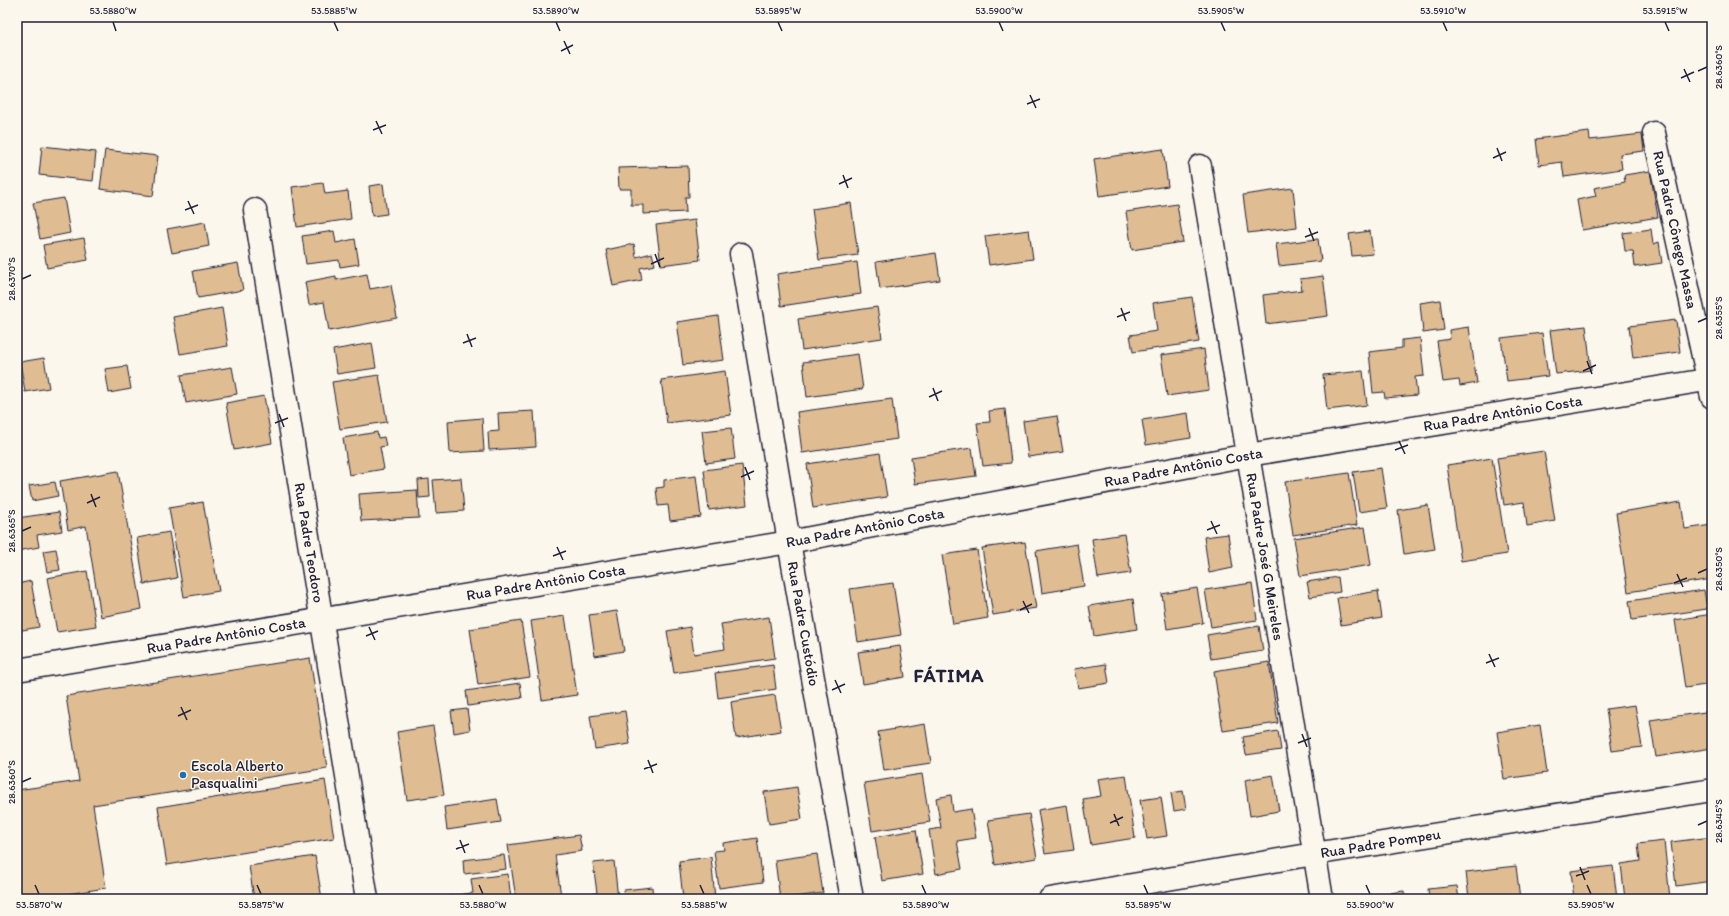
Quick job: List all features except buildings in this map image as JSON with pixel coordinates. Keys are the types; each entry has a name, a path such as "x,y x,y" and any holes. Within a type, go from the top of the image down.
{"street":[{"name":"Rua Padre Cônego Massa","path":"1654,134 1711,385"},
{"name":"Rua Padre José G Meireles","path":"1200,166 1322,899"},
{"name":"Rua Padre Teodoro","path":"255,210 367,899"},
{"name":"Rua Padre Custódio","path":"741,254 789,542 852,899"},
{"name":"Rua Padre Antônio Costa","path":"17,670 789,542 1248,456 1711,385"},
{"name":"Rua Padre Pompeu","path":"1050,899 1314,854 1712,790"}],"place":[{"name":"Escola Alberto Pasqualini","path":"183,775"}],"district":[{"name":"FÁTIMA","path":"949,675"}]}
